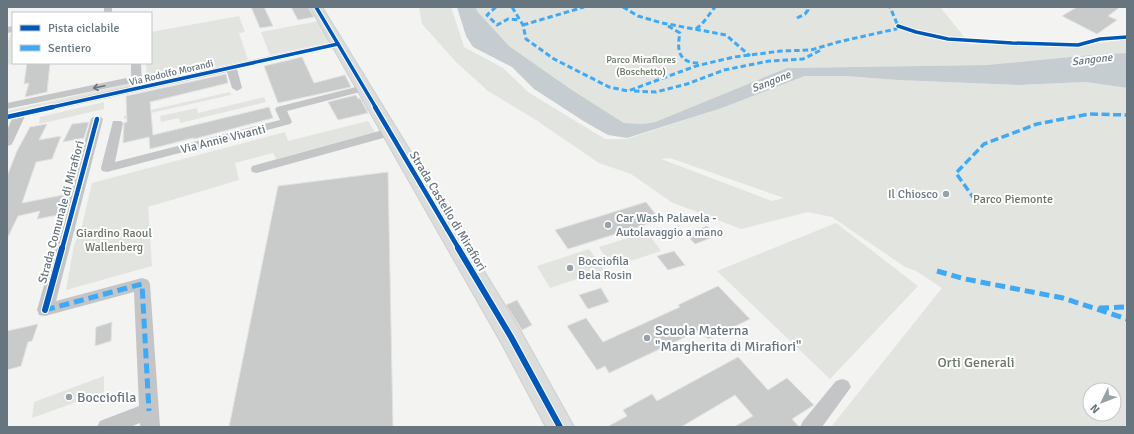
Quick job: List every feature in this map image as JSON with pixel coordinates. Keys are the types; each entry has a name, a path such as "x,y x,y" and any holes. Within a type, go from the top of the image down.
{"street":[{"name":"Strada Castello di Mirafiori","path":"316,7 511,337 560,427"},
{"name":"Via Rodolfo Morandi","path":"7,106 231,68 338,44"},
{"path":"136,64 137,84"},
{"name":"Via Rodolfo Morandi","path":"231,68 237,88"},
{"name":"Via Rodolfo Morandi","path":"7,118 137,84"},
{"name":"Via Annie Vivanti","path":"117,123 107,168 286,122 281,109 364,88"},
{"path":"7,142 20,114"},
{"name":"Strada Comunale di Mirafiori","path":"97,119 45,310 142,284 149,419"},
{"path":"257,168 390,132"},
{"path":"810,427 842,387"},
{"path":"107,427 149,419"}],"green space":[{"name":"Parco Piemonte","path":"419,7 451,7 464,47 503,68 528,92 605,139 627,139 722,108 805,76 846,76 897,80 1019,85 1086,82 1127,88 1127,427 831,427 942,288 916,271 905,267 832,217 808,212 741,229 671,202 631,174 599,163 536,120 488,91 456,62 422,24","holes":["670,158 784,198 772,201 661,159"]},
{"name":"Parco Miraflores (Boschetto)","path":"476,7 940,7 970,44 1075,47 1127,39 1127,53 1101,54 987,65 787,68 655,122 643,124 624,123 572,90 509,46 477,11"},
{"path":"239,16 245,32 239,33 248,60 147,82 146,64 152,64 152,32"},
{"path":"319,21 331,42 270,55 261,32"},
{"path":"11,33 12,64 7,65 7,45"},
{"path":"128,84 131,87 7,114 7,111"},
{"path":"230,92 231,95 124,119 124,116"},
{"path":"264,97 266,102 180,123 179,118 161,122 160,116 197,108 198,113"},
{"path":"104,102 104,109 39,124 40,117"},
{"name":"Giardino Raoul Wallenberg","path":"368,121 375,132 276,159 273,153 235,163 239,180 148,207 152,266 66,290 74,245 81,230 92,183 285,132 288,141"},
{"path":"836,223 918,286 830,379 717,271"},
{"name":"Bocciofila Bela Rosin","path":"647,232 661,251 612,267 599,247"},
{"name":"Bocciofila Bela Rosin","path":"589,249 604,270 550,288 537,266"},
{"name":"Bocciofila","path":"104,376 104,392 32,418 34,402"}],"water":[{"name":"Sangone","path":"457,7 476,7 477,11 509,46 572,90 624,123 643,124 655,122 787,68 987,65 1101,54 1127,53 1127,88 1086,82 1019,85 897,80 846,76 805,76 722,108 627,138 608,135 585,122 534,89 512,67 473,47 466,36"}],"building":[{"path":"251,7 264,7 273,26 260,28"},
{"path":"291,7 308,7 314,17 298,20"},
{"path":"1077,7 1120,7 1108,16 1117,20 1097,34 1062,16"},
{"path":"302,57 314,83 345,75 351,87 278,103 264,66"},
{"path":"27,64 50,64 47,92 25,97 29,83 24,84"},
{"path":"226,74 228,83 150,102 153,135 269,107 273,118 150,149 149,137 123,143 124,123 127,122 126,96"},
{"path":"356,95 358,99 360,98 368,113 338,120 328,102"},
{"path":"89,122 84,138 63,142 72,124"},
{"path":"47,124 39,140 61,136 52,159 36,162 22,203 68,194 63,214 37,219 40,211 18,216 7,239 7,176 17,151 30,127"},
{"path":"388,172 393,427 229,427 278,186"},
{"name":"Car Wash Palavela - Autolavaggio a mano","path":"646,202 660,220 568,249 555,230"},
{"path":"707,226 716,236 695,244 686,234"},
{"path":"674,251 685,265 668,270 657,256"},
{"path":"718,286 750,319 708,339 700,330 609,373 605,366 597,370 567,326 586,318 603,342 680,307 678,305"},
{"path":"601,288 609,302 588,309 579,295"},
{"path":"517,300 532,325 522,330 506,305"},
{"path":"112,322 111,341 95,346 96,327"},
{"path":"38,324 32,341 28,342 21,366 7,370 7,331"},
{"path":"738,357 768,390 787,378 814,405 792,419 799,427 734,427 753,416 735,395 681,427 607,427 627,416 623,410 652,394 657,401"}],"marked path":[{"path":"496,7 487,15 497,25 508,19 520,20"},
{"path":"512,7 523,25 526,39 554,59 609,87 628,91 696,66 734,57 781,51 811,50 838,42 896,29 898,26 890,7"},
{"path":"523,25 584,7"},
{"path":"623,7 638,16 662,23 726,35 750,56"},
{"path":"696,29 702,24 715,7"},
{"path":"797,18 805,14 808,10 806,7"},
{"path":"668,26 680,33 679,49 684,60 691,63 701,63"},
{"path":"634,91 656,92 687,84 724,70 769,61 803,59 821,50"},
{"path":"975,200 956,173 984,144 1037,124 1089,114 1127,115"},
{"path":"937,271 965,279 1063,298 1127,319"},
{"path":"45,310 142,284 149,411"},
{"path":"1099,308 1127,307"}],"cycle path":[{"path":"316,7 511,337 560,427"},
{"path":"898,26 916,32 948,39 1012,43 1078,45 1100,39 1127,37"},
{"path":"7,117 338,44"},
{"path":"45,310 97,119"}],"place":[{"name":"Il Chiosco","path":"946,194"},
{"name":"Car Wash Palavela - Autolavaggio a mano","path":"608,225"},
{"name":"Bocciofila Bela Rosin","path":"570,268"},
{"name":"Scuola Materna \"Margherita di Mirafiori\"","path":"647,338"},
{"name":"Bocciofila","path":"69,397"}],"park label":[{"name":"Orti Generali","path":"976,362"}]}
